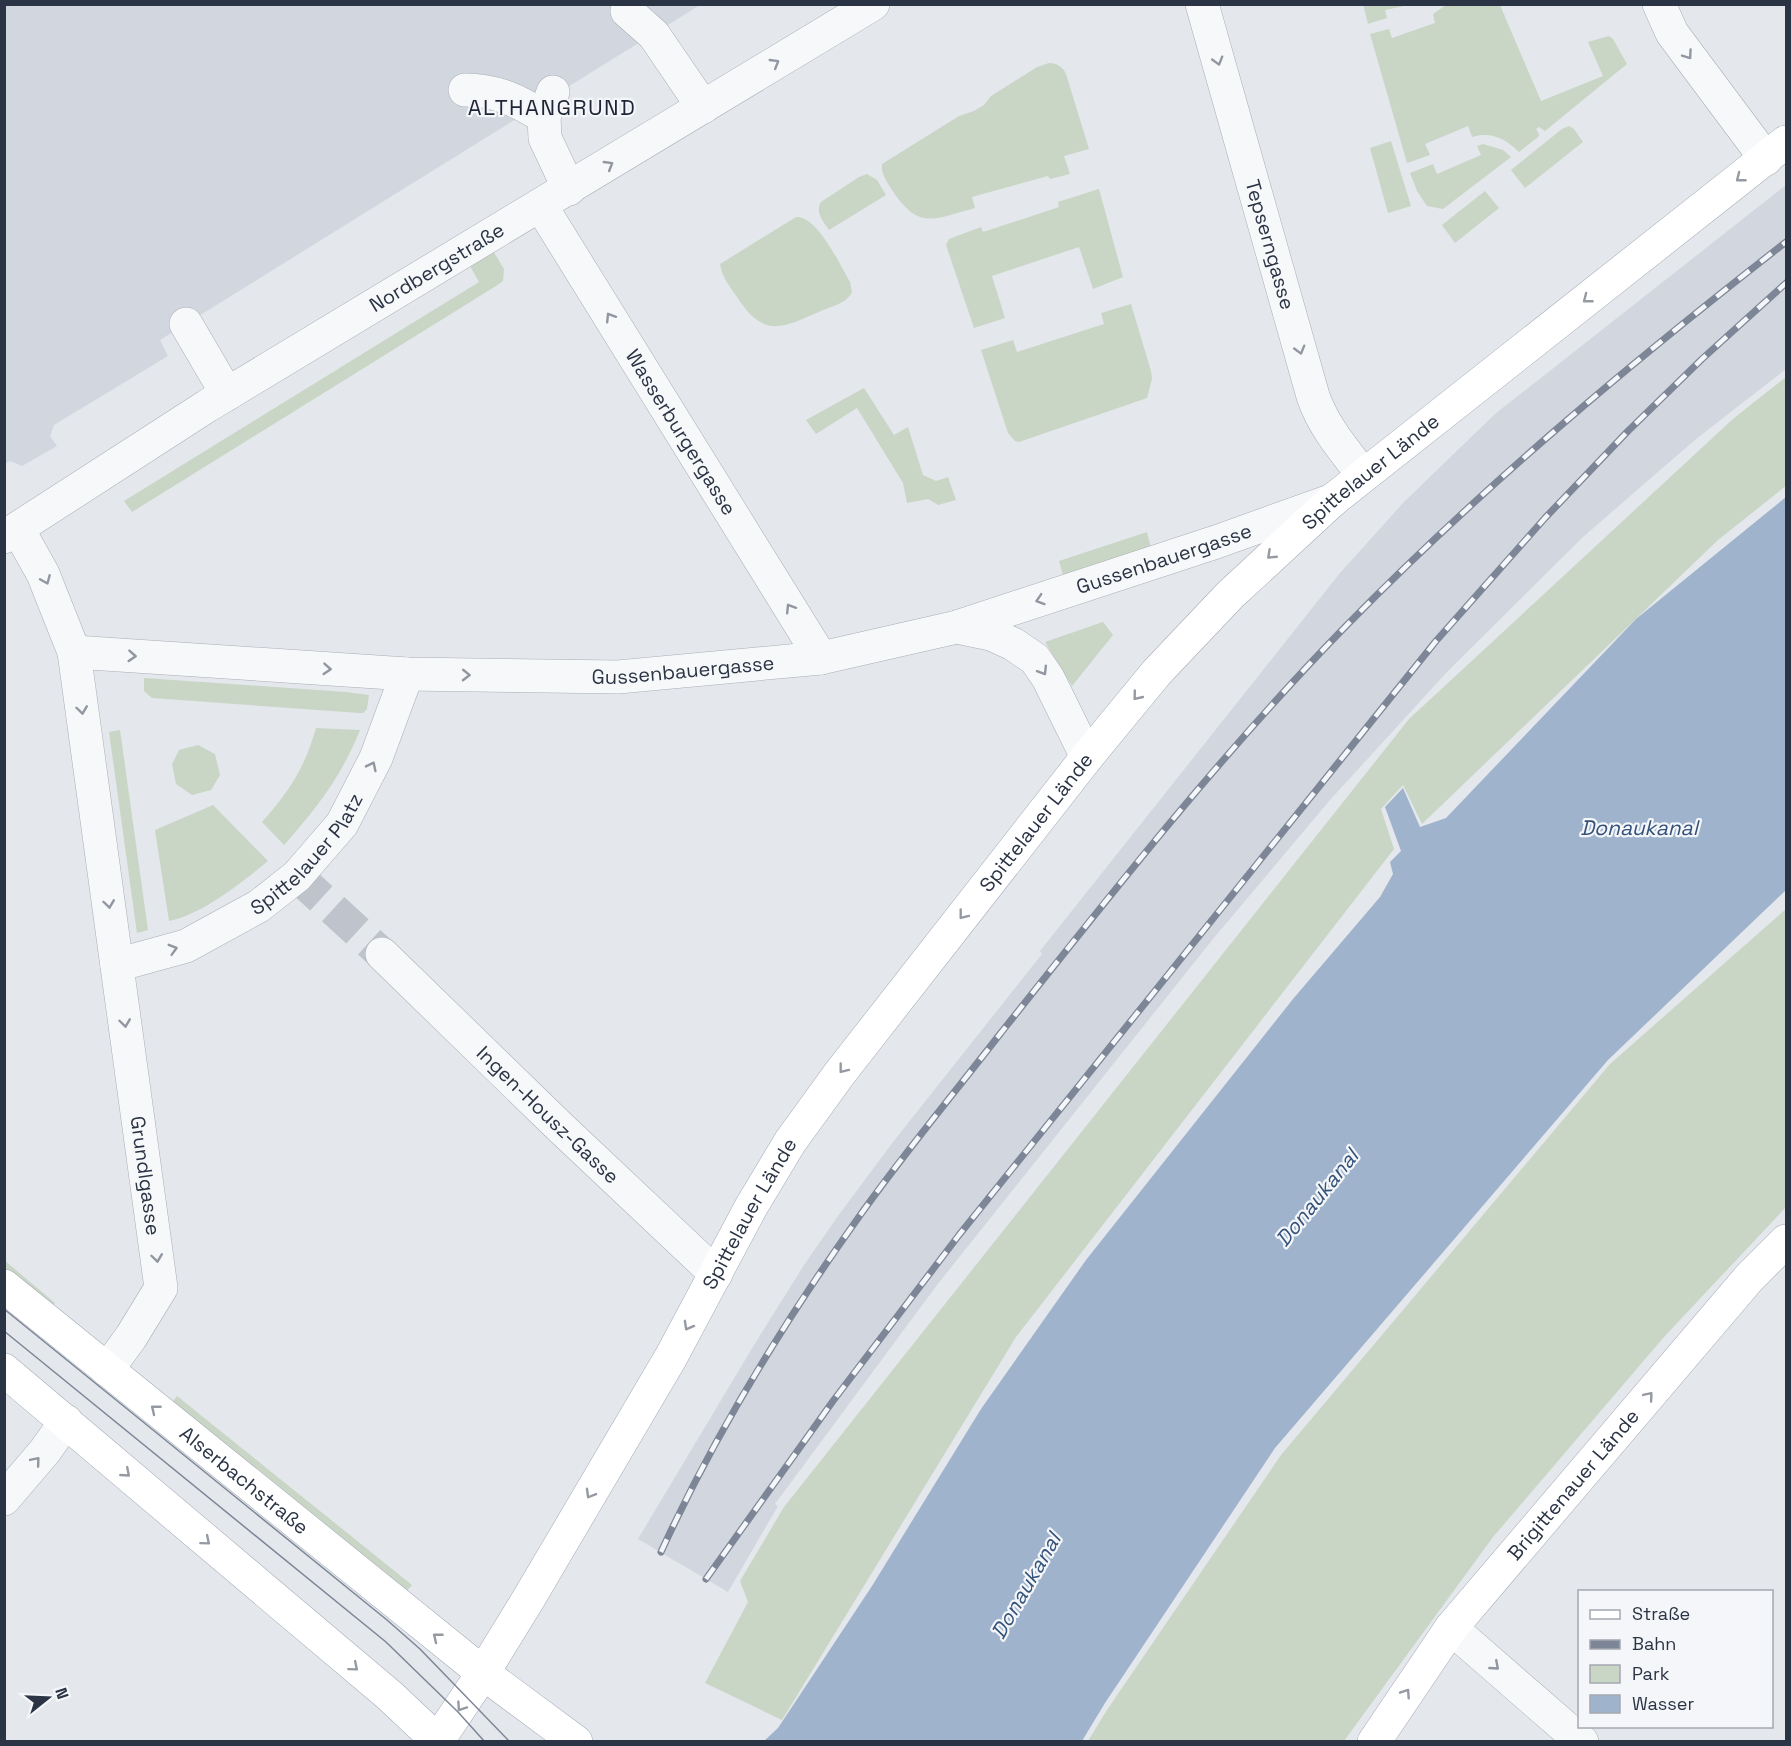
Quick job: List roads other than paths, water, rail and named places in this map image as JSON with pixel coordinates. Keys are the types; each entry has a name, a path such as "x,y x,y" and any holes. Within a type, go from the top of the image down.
{"main road":[{"name":"Spittelauer Lände","path":"438,1741 530,1598 647,1397 773,1171 818,1102 1087,757 1157,672 1230,595 1334,499 1776,150"},
{"name":"Brigittenauer Lände","path":"1374,1742 1451,1628 1749,1278 1786,1241"},
{"name":"Alserbachstraße","path":"4,1286 483,1673 576,1742"},
{"path":"4,1370 389,1695 438,1741"}],"street":[{"name":"Nordbergstraße","path":"11,533 227,394 873,4"},
{"name":"Tepserngasse","path":"1202,4 1312,396 1328,428 1363,475"},
{"path":"1659,4 1672,33 1776,150"},
{"path":"627,11 654,35 703,107"},
{"path":"465,90 483,90 549,104 545,138 569,189"},
{"name":"Wasserburgergasse","path":"541,206 821,658"},
{"path":"186,324 227,394"},
{"name":"Gussenbauergasse","path":"407,674 618,676 821,658 957,627 1227,538 1334,499"},
{"path":"11,533 44,574 74,652 117,965"},
{"name":"Gussenbauergasse","path":"957,627 991,634 1014,644 1035,659 1048,678 1087,757"},
{"path":"74,652 407,674"},
{"name":"Spittelauer Platz","path":"117,965 186,946 259,906 297,876 342,824 376,758 407,674"},
{"name":"Ingen-Housz-Gasse","path":"382,954 716,1274"},
{"name":"Grundlgasse","path":"107,1370 131,1337 161,1288 117,965"},
{"path":"4,1499 66,1421"},
{"path":"1451,1628 1582,1742"}],"water":[{"name":"Donaukanal","path":"1786,497 1786,890 1608,1060 1275,1448 1082,1741 764,1741 778,1728 872,1586 981,1409 1086,1260 1293,999 1380,897 1393,874 1390,862 1401,851 1385,807 1403,788 1420,827 1446,818 1636,619"}],"tunnel":[{"path":"297,876 382,954"}],"tram line":[{"path":"4,1309 387,1620 420,1649 510,1742"},
{"path":"4,1331 386,1642 458,1712 485,1742"}],"railway":[{"path":"661,1552 726,1424 802,1300 856,1221 1041,982 1210,775 1345,627 1504,475 1671,333 1786,242"},
{"path":"706,1579 833,1401 959,1235 1436,641 1545,518 1628,431 1702,359 1786,283"}],"district":[{"name":"ALTHANGRUND","path":"552,107"}]}
